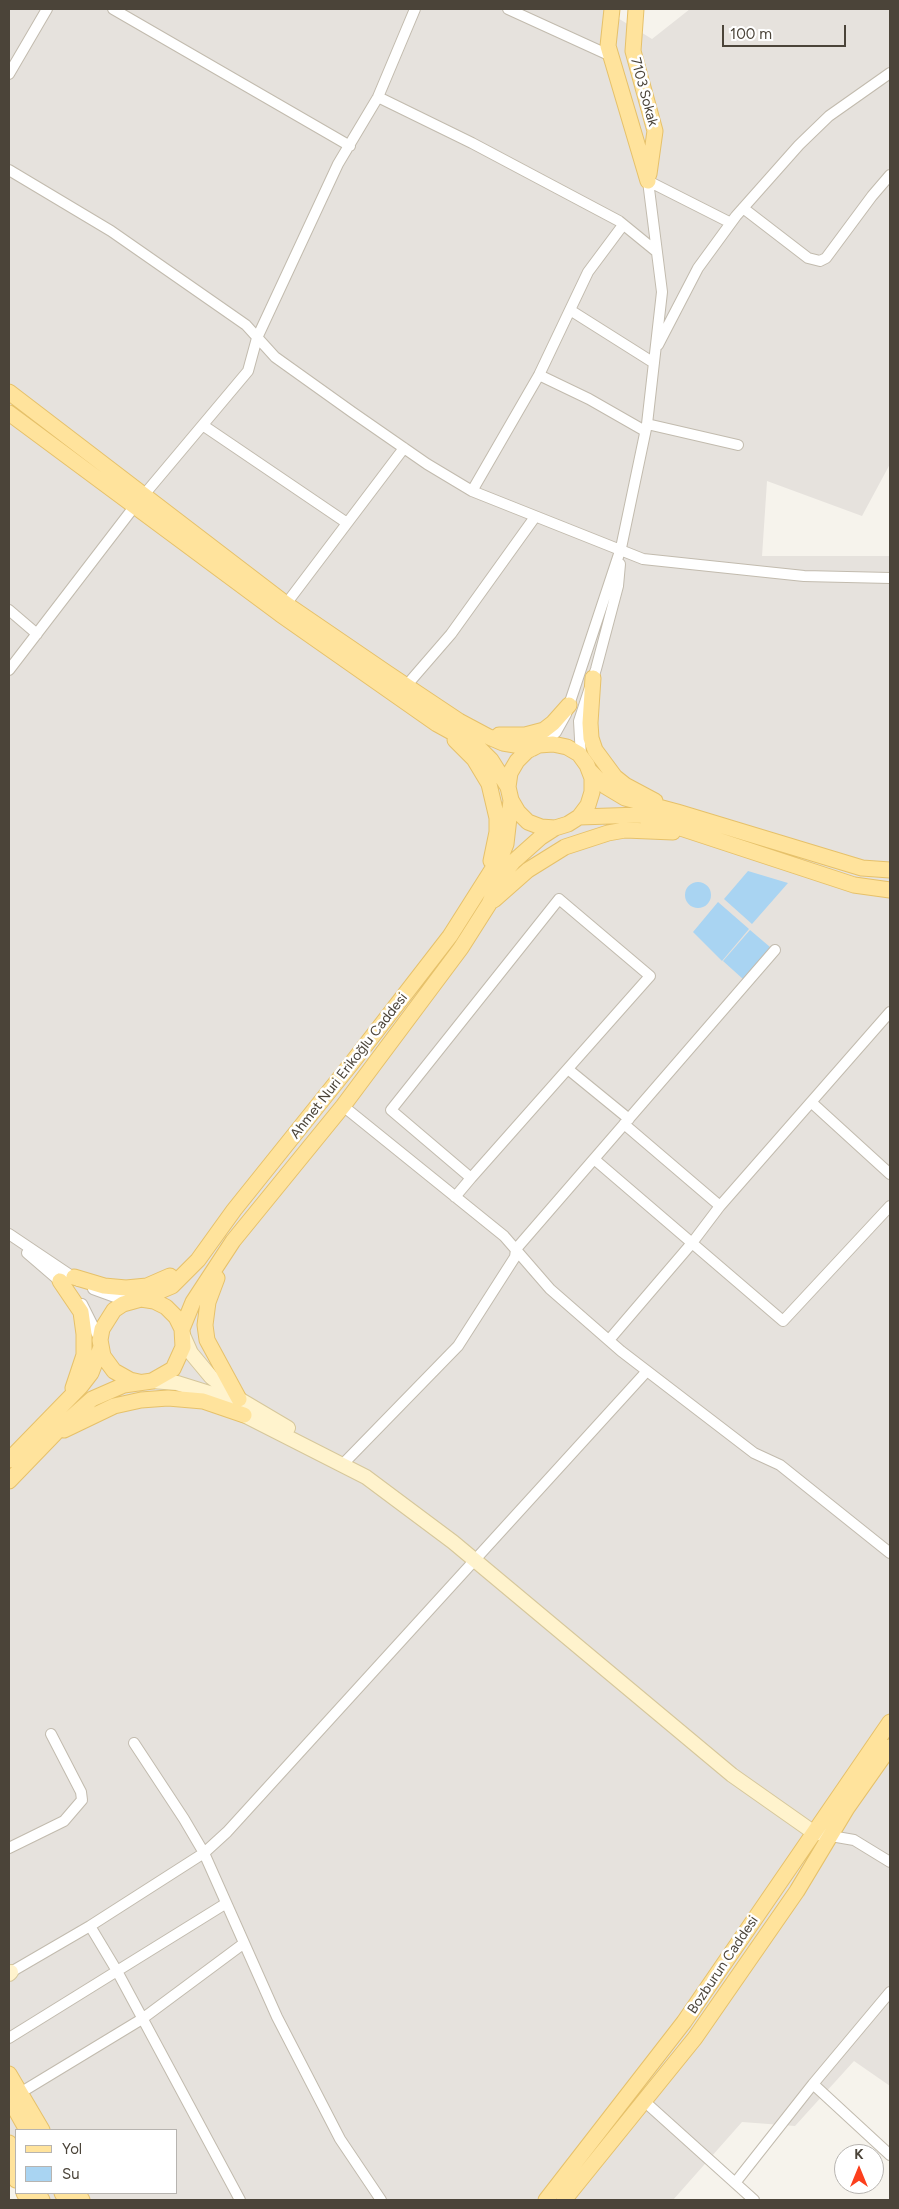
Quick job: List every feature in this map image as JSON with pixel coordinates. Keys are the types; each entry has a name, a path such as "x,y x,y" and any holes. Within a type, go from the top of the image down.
{"main road":[{"path":"610,51 612,9"},
{"name":"7103 Sokak","path":"636,9 633,51 655,131 648,182"},
{"name":"7103 Sokak","path":"610,51 648,182"},
{"path":"9,392 138,502 280,614 438,724 477,746 491,760 518,812 528,822 541,827 555,828 568,824 579,817 588,805 592,792 590,771"},
{"path":"11,418 138,502 406,686 477,731 503,743 537,747 553,744 567,747 581,758 590,771 605,786 625,798 862,868 890,870"},
{"path":"593,678 591,738 608,770 626,785 677,812"},
{"path":"477,731 511,737 534,734 553,723 569,705"},
{"path":"438,724 474,759 489,784 497,818 497,832 485,880"},
{"path":"510,794 510,773 517,761 537,747"},
{"name":"Ahmet Nuri Erikoğlu Caddesi","path":"137,1299 172,1286 198,1260 234,1210 444,944 506,844 510,794"},
{"path":"579,817 641,815 854,885 890,890"},
{"name":"Ahmet Nuri Erikoğlu Caddesi","path":"183,1332 193,1302 233,1241 344,1106 461,948 489,904 501,877 512,862 528,847 555,828"},
{"path":"489,904 528,870 545,858 565,847 608,832 642,829 702,836"},
{"path":"233,1241 212,1287 205,1325 212,1352 239,1399"},
{"path":"67,1279 104,1286 137,1288 157,1282 198,1260"},
{"path":"63,1405 79,1374 84,1355 84,1334 79,1308 67,1279"},
{"path":"9,1460 63,1405 91,1373 101,1344 106,1319 118,1307 137,1299 154,1301 166,1307 176,1317 183,1332 183,1347 176,1364 163,1376 124,1385 92,1399 50,1438 9,1481"},
{"path":"101,1344 104,1356 114,1371 130,1380 145,1381"},
{"path":"50,1438 105,1410 141,1400 168,1398 203,1401 244,1415"},
{"name":"Bozburun Caddesi","path":"546,2200 684,2022 890,1722"},
{"name":"Bozburun Caddesi","path":"564,2200 695,2038 797,1891 890,1747"},
{"path":"9,2074 12,2097 27,2129"},
{"path":"12,2097 41,2129"},
{"path":"9,2143 15,2154"},
{"path":"9,2167 15,2178"}],"street":[{"path":"9,74 47,9"},
{"path":"113,9 350,146"},
{"path":"9,670 138,502 204,426 248,371 257,338 338,164 378,97 415,9"},
{"path":"508,9 610,51"},
{"path":"655,350 698,268 743,208 799,145 829,116 890,73"},
{"path":"378,97 472,143 623,225 657,252"},
{"path":"9,170 111,231 246,325 275,357 404,448 472,491 535,517 621,548 643,559 804,576 890,578"},
{"path":"743,208 808,258 820,261 826,258 890,175"},
{"path":"648,182 731,223"},
{"path":"537,747 560,727 569,705 621,548 646,428 662,292 648,182"},
{"path":"472,491 539,375 588,272 623,225"},
{"path":"570,310 654,363"},
{"path":"539,375 646,428 738,445"},
{"path":"204,426 347,523"},
{"path":"286,604 404,448"},
{"path":"406,686 451,634 535,517"},
{"path":"581,758 579,721 593,678 618,586 621,548"},
{"path":"9,610 37,634"},
{"path":"456,1197 650,976 559,899 391,1110 471,1178"},
{"path":"342,1465 458,1346 515,1257 516,1249 774,950"},
{"path":"609,1340 692,1243 720,1206 890,1012"},
{"path":"569,1070 720,1206"},
{"path":"811,1102 890,1174"},
{"path":"344,1106 504,1236 550,1289 609,1340 748,1449 780,1465 890,1553"},
{"path":"594,1158 783,1321 890,1206"},
{"path":"9,1234 67,1279 123,1299 137,1299"},
{"path":"9,1234 67,1279 82,1304 101,1344"},
{"path":"183,1332 191,1353 203,1370 239,1399 342,1465"},
{"path":"10,1973 90,1926 204,1853 227,1832 647,1371"},
{"path":"145,1381 177,1384 209,1393 244,1415 366,1477 475,1559 732,1775 813,1832 854,1840 890,1862"},
{"path":"9,1848 64,1821 82,1800 81,1792 51,1734"},
{"path":"134,1743 204,1853 277,2018 340,2139 381,2200"},
{"path":"9,2038 225,1904"},
{"path":"90,1926 117,1971 240,2200"},
{"path":"12,2097 142,2019 243,1944"},
{"path":"735,2183 813,2084 890,1992"},
{"path":"813,2084 890,2155"},
{"path":"644,2102 754,2200"}],"shaded area":[{"path":"9,9 603,9 652,39 690,9 890,9 890,464 862,516 767,481 762,556 890,556 890,2086 854,2061 795,2126 742,2122 673,2200 37,2200 34,2194 178,2194 178,2129 15,2129 15,2163 9,2152"}],"water":[{"path":"748,871 788,883 752,924 724,899"},
{"path":"698,882 707,886 711,895 707,904 698,908 689,904 685,895 689,886"},
{"path":"718,902 749,929 722,961 693,932"},
{"path":"750,930 770,947 743,979 723,961"}]}
